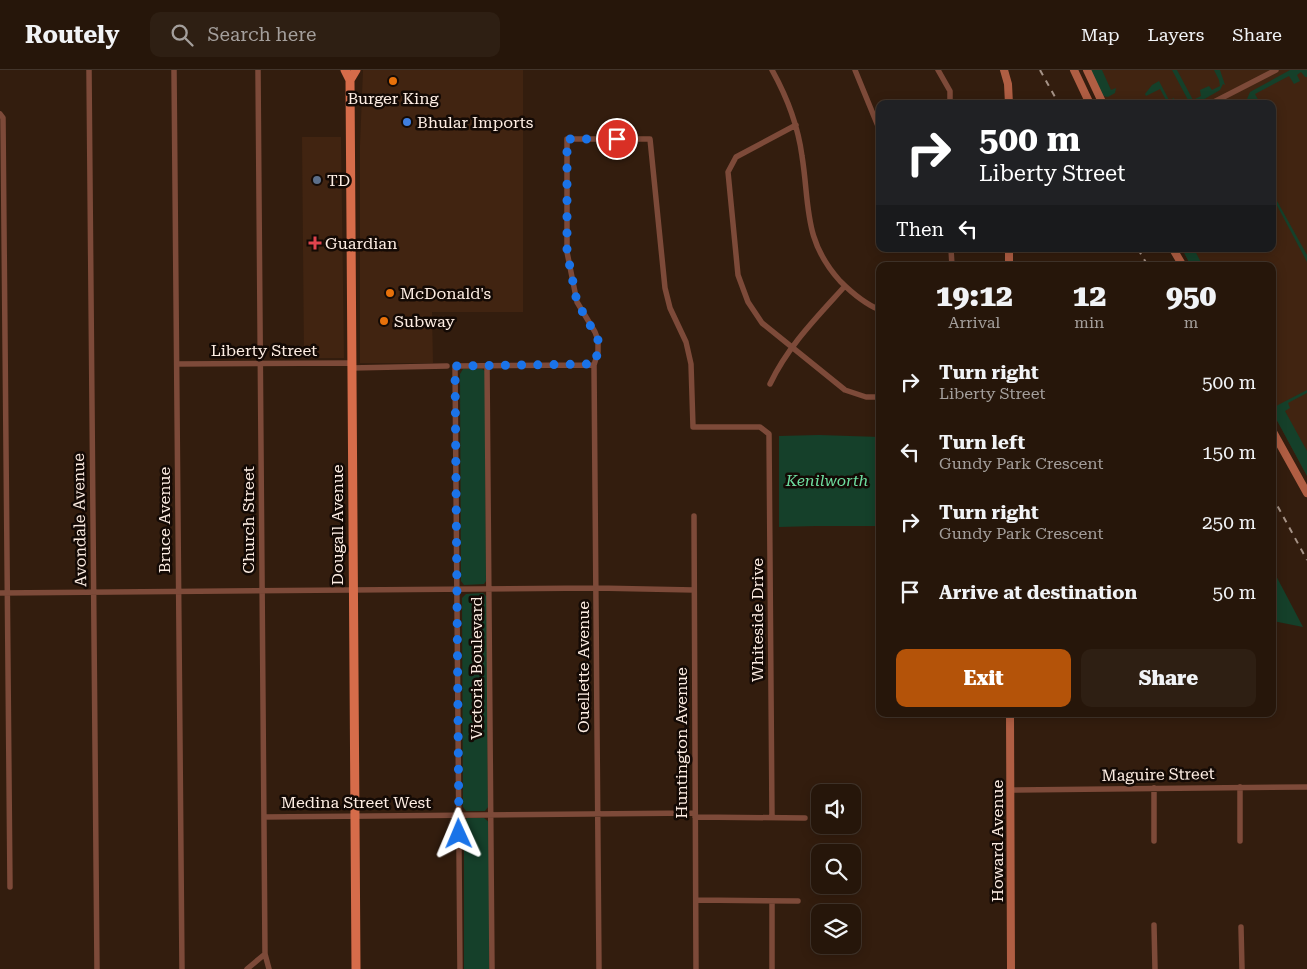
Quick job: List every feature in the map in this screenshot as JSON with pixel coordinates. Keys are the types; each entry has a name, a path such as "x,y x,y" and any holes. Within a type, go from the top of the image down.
{"main road":[{"path":"344,70 350,80 356,70"},
{"name":"Dougall Avenue","path":"350,80 356,969"}],"street":[{"name":"Avondale Avenue","path":"89,70 97,969"},
{"name":"Bruce Avenue","path":"174,70 182,969"},
{"name":"Church Street","path":"258,70 265,954 269,969"},
{"path":"772,70 783,90 796,125 813,238 827,266 845,286 876,308"},
{"path":"855,70 876,121"},
{"path":"938,70 950,91 950,100"},
{"path":"1074,70 1088,100"},
{"path":"1086,70 1101,100"},
{"path":"1218,100 1276,70"},
{"path":"1005,72 1008,100"},
{"path":"0,114 3,118 10,887"},
{"path":"796,125 736,156 728,172 738,275 748,302 762,323 845,390 866,397 876,397"},
{"name":"Ouellette Avenue","path":"599,969 594,364 598,352 598,340 577,302 567,252 567,139 650,139 665,288 670,308 686,342 691,364 693,427 760,427"},
{"path":"770,384 779,364 791,347 845,286"},
{"name":"Liberty Street","path":"177,364 447,366"},
{"path":"487,366 594,364"},
{"name":"Victoria Boulevard","path":"460,969 455,366 487,366 492,969"},
{"name":"Whiteside Drive","path":"760,427 769,434 772,817"},
{"path":"1276,437 1307,493"},
{"name":"Huntington Avenue","path":"694,516 696,969"},
{"path":"0,592 254,592 262,590 489,588 694,590"},
{"name":"Howard Avenue","path":"1010,717 1011,969"},
{"path":"1240,787 1240,841"},
{"name":"Maguire Street","path":"1010,790 1307,787"},
{"path":"1154,788 1154,841"},
{"name":"Medina Street West","path":"264,817 598,814 805,818"},
{"path":"696,900 798,901"},
{"path":"772,901 772,969"},
{"path":"1154,925 1154,969"},
{"path":"1242,927 1242,969"},
{"path":"247,969 265,954"}],"shaded area":[{"path":"363,70 523,70 523,312 432,312 433,363 360,363 360,145"},
{"path":"1090,70 1307,70 1307,476 1276,419 1276,262 1189,262 1184,252 1276,252 1276,100 1105,100"},
{"path":"302,137 341,137 344,358 304,358"}],"green space":[{"path":"1090,70 1102,70 1111,90 1116,88 1115,93 1108,97 1103,96"},
{"path":"1172,70 1177,70 1193,100 1188,100"},
{"path":"1214,70 1220,70 1225,85 1223,84 1220,90 1203,100 1193,100 1201,96 1200,90 1209,86 1212,90 1220,86"},
{"path":"1290,70 1307,70 1307,77 1301,72 1297,75 1300,81 1294,84 1289,76 1255,94 1258,100 1247,100 1250,92"},
{"path":"1159,81 1169,100 1166,100 1160,89 1146,96 1145,94 1152,85"},
{"path":"1276,199 1307,255 1307,262 1276,204"},
{"path":"1184,252 1196,252 1201,262 1189,262"},
{"path":"463,369 482,369 485,371 486,581 484,584 464,585 461,581 460,374"},
{"path":"1307,390 1307,393 1288,403 1290,408 1285,411 1307,451 1307,476 1276,419 1276,406"},
{"name":"Kenilworth","path":"779,436 876,437 876,526 779,527"},
{"path":"1276,576 1303,627 1276,622"},
{"path":"483,593 487,597 488,807 485,811 466,811 463,807 462,598 466,594"},
{"path":"467,818 484,818 489,822 489,969 464,969 464,822"}],"railway":[{"path":"1040,70 1057,100"},
{"path":"1140,252 1146,262"},
{"path":"1276,503 1307,560"}],"place":[{"name":"Burger King","path":"393,81"},
{"name":"Bhular Imports","path":"407,122"},
{"name":"TD","path":"317,180"},
{"name":"Guardian","path":"315,243"},
{"name":"McDonald's","path":"390,293"},
{"name":"Subway","path":"384,321"}],"route":[{"path":"459,834 455,366 594,364 598,352 598,340 577,302 567,252 567,139 617,139"}]}
